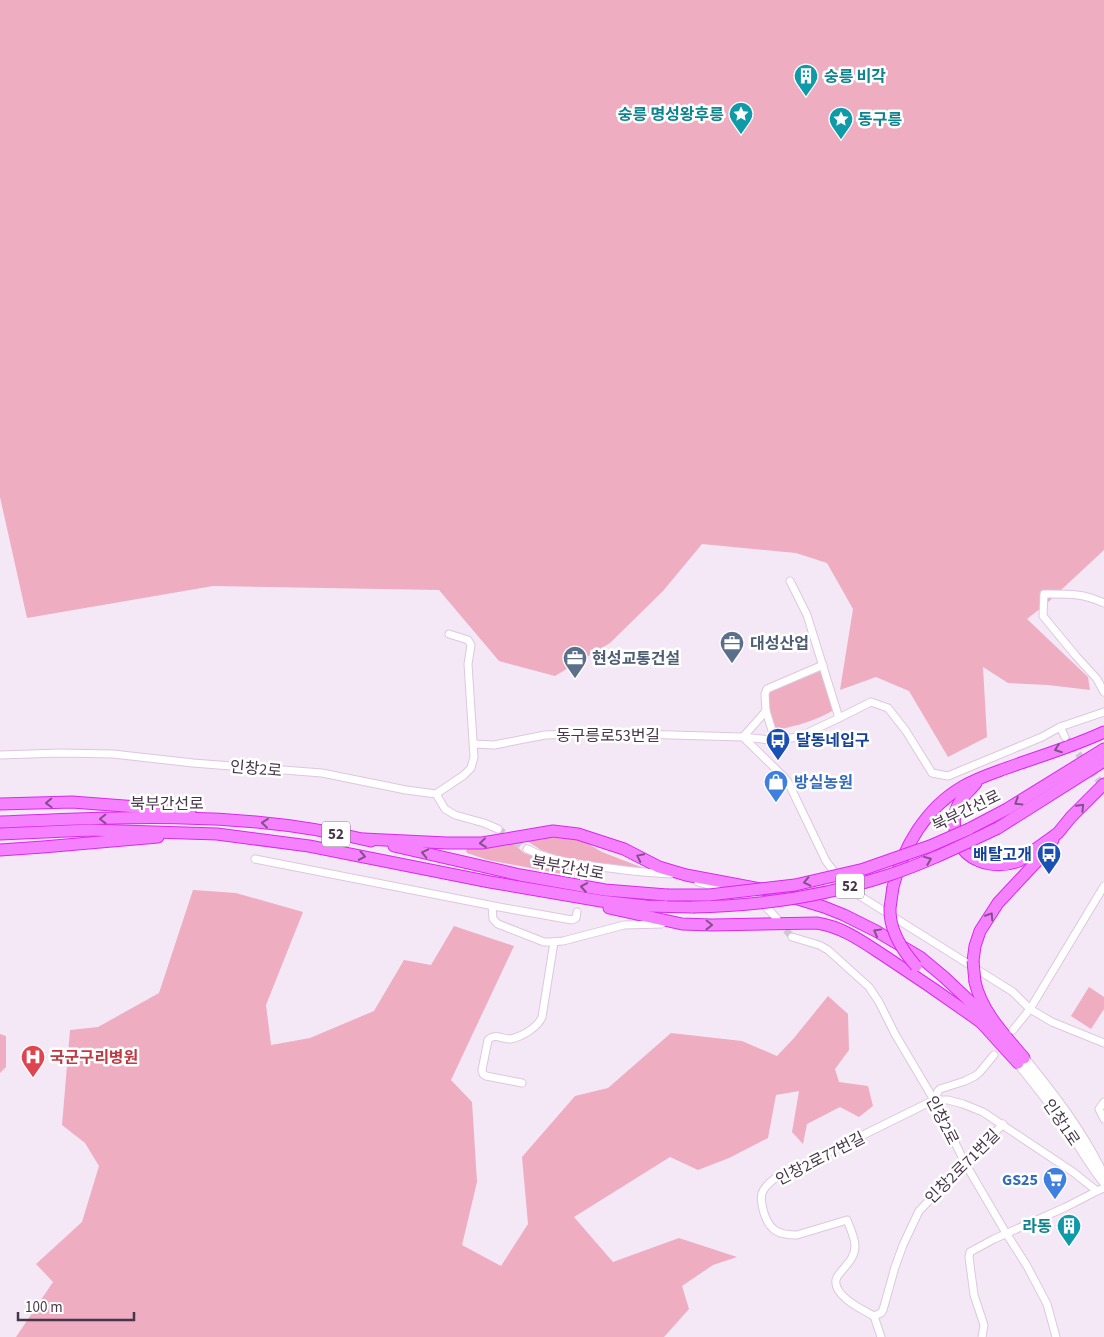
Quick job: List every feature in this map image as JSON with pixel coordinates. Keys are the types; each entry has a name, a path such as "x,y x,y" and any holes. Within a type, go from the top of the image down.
{"highway":[{"path":"1021,1060 906,955 894,932 890,909 893,887 910,843 925,819 944,799 979,779 1104,732"},
{"name":"북부간선로","path":"0,822 173,818 236,820 276,824 364,839 520,875 605,890 708,895 803,883 864,869 930,846 969,829 1007,809 1104,749"},
{"name":"북부간선로","path":"0,834 90,830 217,834 309,846 490,882 601,901 646,906 729,906 811,894 847,887 890,875 931,859 998,828 1104,761"},
{"path":"979,779 961,801 957,808 955,820 957,842 971,857 986,864 1011,864 1058,833"},
{"path":"1021,1060 986,1011 977,993 974,982 973,961 975,946 980,930 998,903 1040,858 1071,817 1104,784"},
{"path":"0,804 72,802 120,805 196,812 236,820"},
{"path":"364,839 482,844 553,831 578,834 624,849 660,867 686,875 772,890 824,907 876,931 920,957 997,1027"},
{"path":"0,850 217,834"},
{"path":"490,882 680,924 816,923 828,925 856,937 913,974 982,1023"}],"street":[{"path":"790,581 807,615 839,718"},
{"path":"1104,603 1091,597 1076,594 1044,594 1043,616 1097,679 1104,692"},
{"path":"449,634 468,640 471,645 468,664 474,757 471,768 464,775 436,794 445,809 455,815 498,830"},
{"path":"763,756 761,744 764,741 772,740 766,711 765,694 767,689 823,665"},
{"name":"동구릉로53번길","path":"474,744 494,745 545,735 572,733 743,737 772,740 798,737 871,702 888,708 906,731 932,773 948,776 1042,738 1060,727 1104,712"},
{"path":"766,711 743,737 788,782 826,861 841,881 859,895 1013,992 1030,1009 1052,1022 1104,1043"},
{"path":"1060,727 1065,737"},
{"name":"인창2로","path":"0,755 113,754 193,763 322,773 406,790 436,794"},
{"path":"527,849 549,859 584,865 655,874 686,875 698,882 750,897 768,908 776,919"},
{"path":"255,859 572,920 576,918 577,912"},
{"path":"583,876 584,865"},
{"path":"1013,1030 1030,1009 1104,886"},
{"path":"492,906 493,919 498,924 544,942 554,942 624,925 680,924"},
{"name":"인창2로","path":"792,937 819,945 828,950 869,987 879,1002 895,1034 934,1100 966,1163 1045,1300 1056,1337"},
{"path":"522,1082 483,1074 482,1070 488,1040 491,1037 510,1039 521,1036 540,1022 554,942"},
{"path":"982,1337 984,1325 974,1295 969,1254 973,1250 1066,1207 1100,1189 1003,1124 974,1107 948,1100 934,1100 938,1090 965,1081 979,1073 994,1055"},
{"name":"인창1로","path":"1021,1060 1055,1097 1076,1126 1096,1160 1104,1180"},
{"name":"인창2로77번길","path":"874,1316 841,1294 836,1284 836,1279 852,1258 855,1248 847,1220 797,1235 782,1233 775,1230 768,1223 761,1203 762,1193 774,1179 934,1100"},
{"path":"1104,1102 1099,1109 1104,1119"},
{"name":"인창2로71번길","path":"874,1316 883,1310 903,1245 919,1211 1003,1124"},
{"path":"874,1316 881,1337"}],"shaded area":[{"path":"0,0 1104,0 1104,550 1046,604 1027,619 1088,677 1090,690 1008,683 983,667 987,737 948,757 909,691 876,677 840,690 853,609 827,563 796,553 702,544 663,591 610,643 555,676 499,661 439,590 213,586 27,618 0,497"},
{"path":"823,670 834,710 807,722 777,730 774,729 767,696 769,692"},
{"path":"553,837 580,839 602,852 646,869 645,871 558,856 541,850 527,841"},
{"path":"513,843 524,853 532,856 581,867 580,875 578,877 488,860 466,851 467,849"},
{"path":"193,890 236,893 303,912 266,1005 271,1045 310,1038 374,1011 404,960 431,965 454,926 514,946 451,1080 472,1102 477,1182 462,1245 501,1266 528,1224 522,1157 575,1096 608,1088 671,1033 742,1041 777,1056 828,996 848,1014 849,1050 835,1069 839,1082 868,1086 873,1106 859,1117 840,1107 807,1124 803,1144 792,1132 799,1091 776,1095 768,1138 729,1158 698,1170 670,1157 574,1217 613,1262 679,1238 737,1257 713,1265 682,1286 689,1309 664,1337 16,1337 53,1282 36,1264 82,1222 99,1166 85,1143 62,1125 70,1030 98,1027 159,993"},
{"path":"1089,987 1104,997 1104,1009 1091,1029 1071,1016"},
{"path":"0,1034 6,1036 6,1067 0,1073"}],"tunnel":[{"path":"1065,737 1104,787"},
{"path":"498,829 527,849"},
{"path":"779,922 792,937"}],"place":[{"name":"숭릉 비각","path":"806,97"},
{"name":"숭릉 명성왕후릉","path":"741,135"},
{"name":"동구릉","path":"841,140"},
{"name":"대성산업","path":"732,664"},
{"name":"현성교통건설","path":"575,679"},
{"name":"달동네입구","path":"778,761"},
{"name":"방실농원","path":"776,803"},
{"name":"배탈고개","path":"1049,875"},
{"name":"국군구리병원","path":"33,1078"},
{"name":"GS25","path":"1055,1200"},
{"name":"라동","path":"1069,1247"}]}
